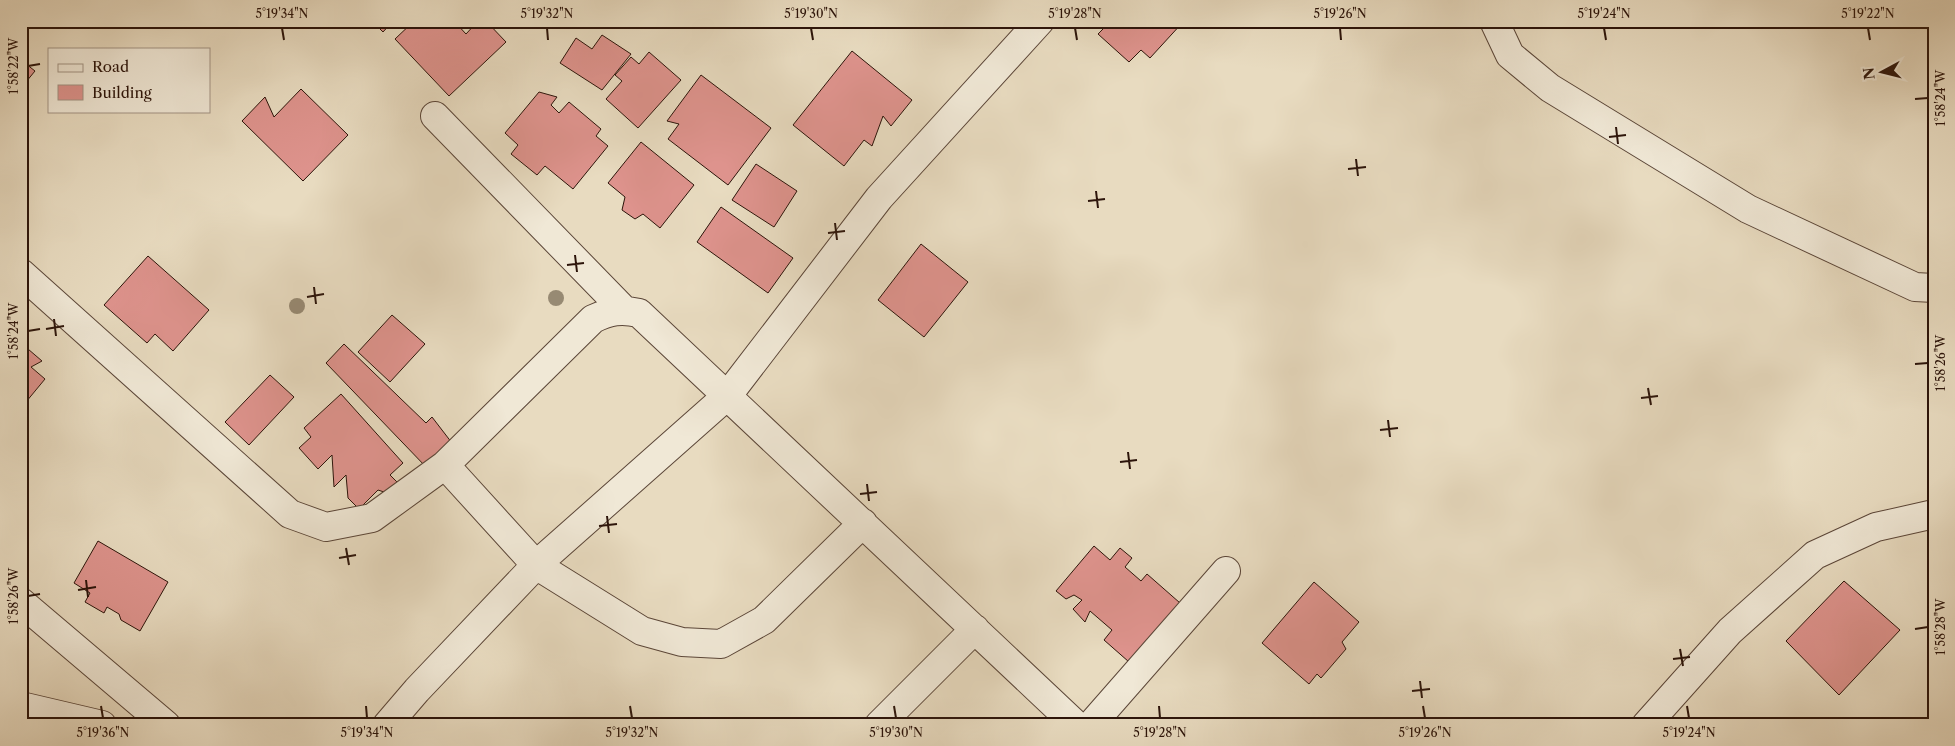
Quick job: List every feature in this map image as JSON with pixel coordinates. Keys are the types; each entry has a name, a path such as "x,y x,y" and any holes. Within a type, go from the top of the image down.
{"street":[{"path":"387,725 417,690 536,565 728,395 879,198 1040,21"},
{"path":"1494,21 1510,55 1550,88 1748,209 1915,287 1934,288"},
{"path":"435,116 624,310"},
{"path":"21,273 290,514 326,527 372,518 445,464 593,319 610,311 624,310 639,313 1076,725"},
{"path":"445,464 536,565 642,631 682,642 721,644 764,620 863,523"},
{"path":"1646,725 1730,631 1815,555 1876,527 1934,514"},
{"path":"1091,725 1226,571"},
{"path":"21,602 166,725"},
{"path":"879,725 975,629"},
{"path":"21,706 102,725"}],"building":[{"path":"372,21 393,21 383,32"},
{"path":"414,21 454,21 466,34 478,21 486,21 506,42 449,96 395,39"},
{"path":"1105,21 1183,22 1150,58 1141,50 1129,62 1098,34 1108,24"},
{"path":"602,35 631,54 602,90 560,63 576,38 592,49"},
{"path":"852,51 912,100 891,126 883,116 872,146 864,140 844,166 793,125"},
{"path":"649,52 681,80 638,128 606,99 622,81 615,75 631,57 639,64"},
{"path":"21,60 35,71 21,88"},
{"path":"701,75 771,128 728,185 668,139 679,124 667,121"},
{"path":"301,89 348,135 303,181 242,121 265,97 274,117"},
{"path":"539,92 557,97 551,105 559,113 569,102 601,129 596,136 608,146 573,189 545,166 537,175 511,154 518,145 505,133"},
{"path":"641,142 694,185 660,228 643,214 635,219 622,210 625,197 608,183"},
{"path":"756,164 797,191 774,227 732,200"},
{"path":"721,207 793,258 768,293 697,242"},
{"path":"921,244 968,282 924,337 878,300"},
{"path":"148,256 209,310 173,351 155,334 147,343 104,305"},
{"path":"392,315 425,344 390,382 358,352"},
{"path":"21,343 42,361 31,367 45,379 21,408"},
{"path":"344,344 426,423 432,417 452,443 427,468 326,363"},
{"path":"270,375 294,397 249,445 225,422"},
{"path":"341,394 403,463 390,475 398,483 387,493 378,490 359,509 348,498 346,475 334,487 332,455 318,469 299,448 311,437 304,428"},
{"path":"98,541 168,582 140,631 121,620 119,614 107,607 104,613 85,602 90,593 74,583"},
{"path":"1094,546 1110,560 1120,548 1132,558 1125,567 1141,581 1147,574 1188,610 1137,669 1104,640 1112,630 1090,611 1085,622 1073,609 1082,600 1074,595 1066,599 1056,591"},
{"path":"1844,581 1900,630 1839,695 1786,641"},
{"path":"1314,582 1359,622 1342,642 1346,649 1321,678 1317,674 1309,684 1262,643"},
{"path":"919,719 925,725 914,725"}]}
